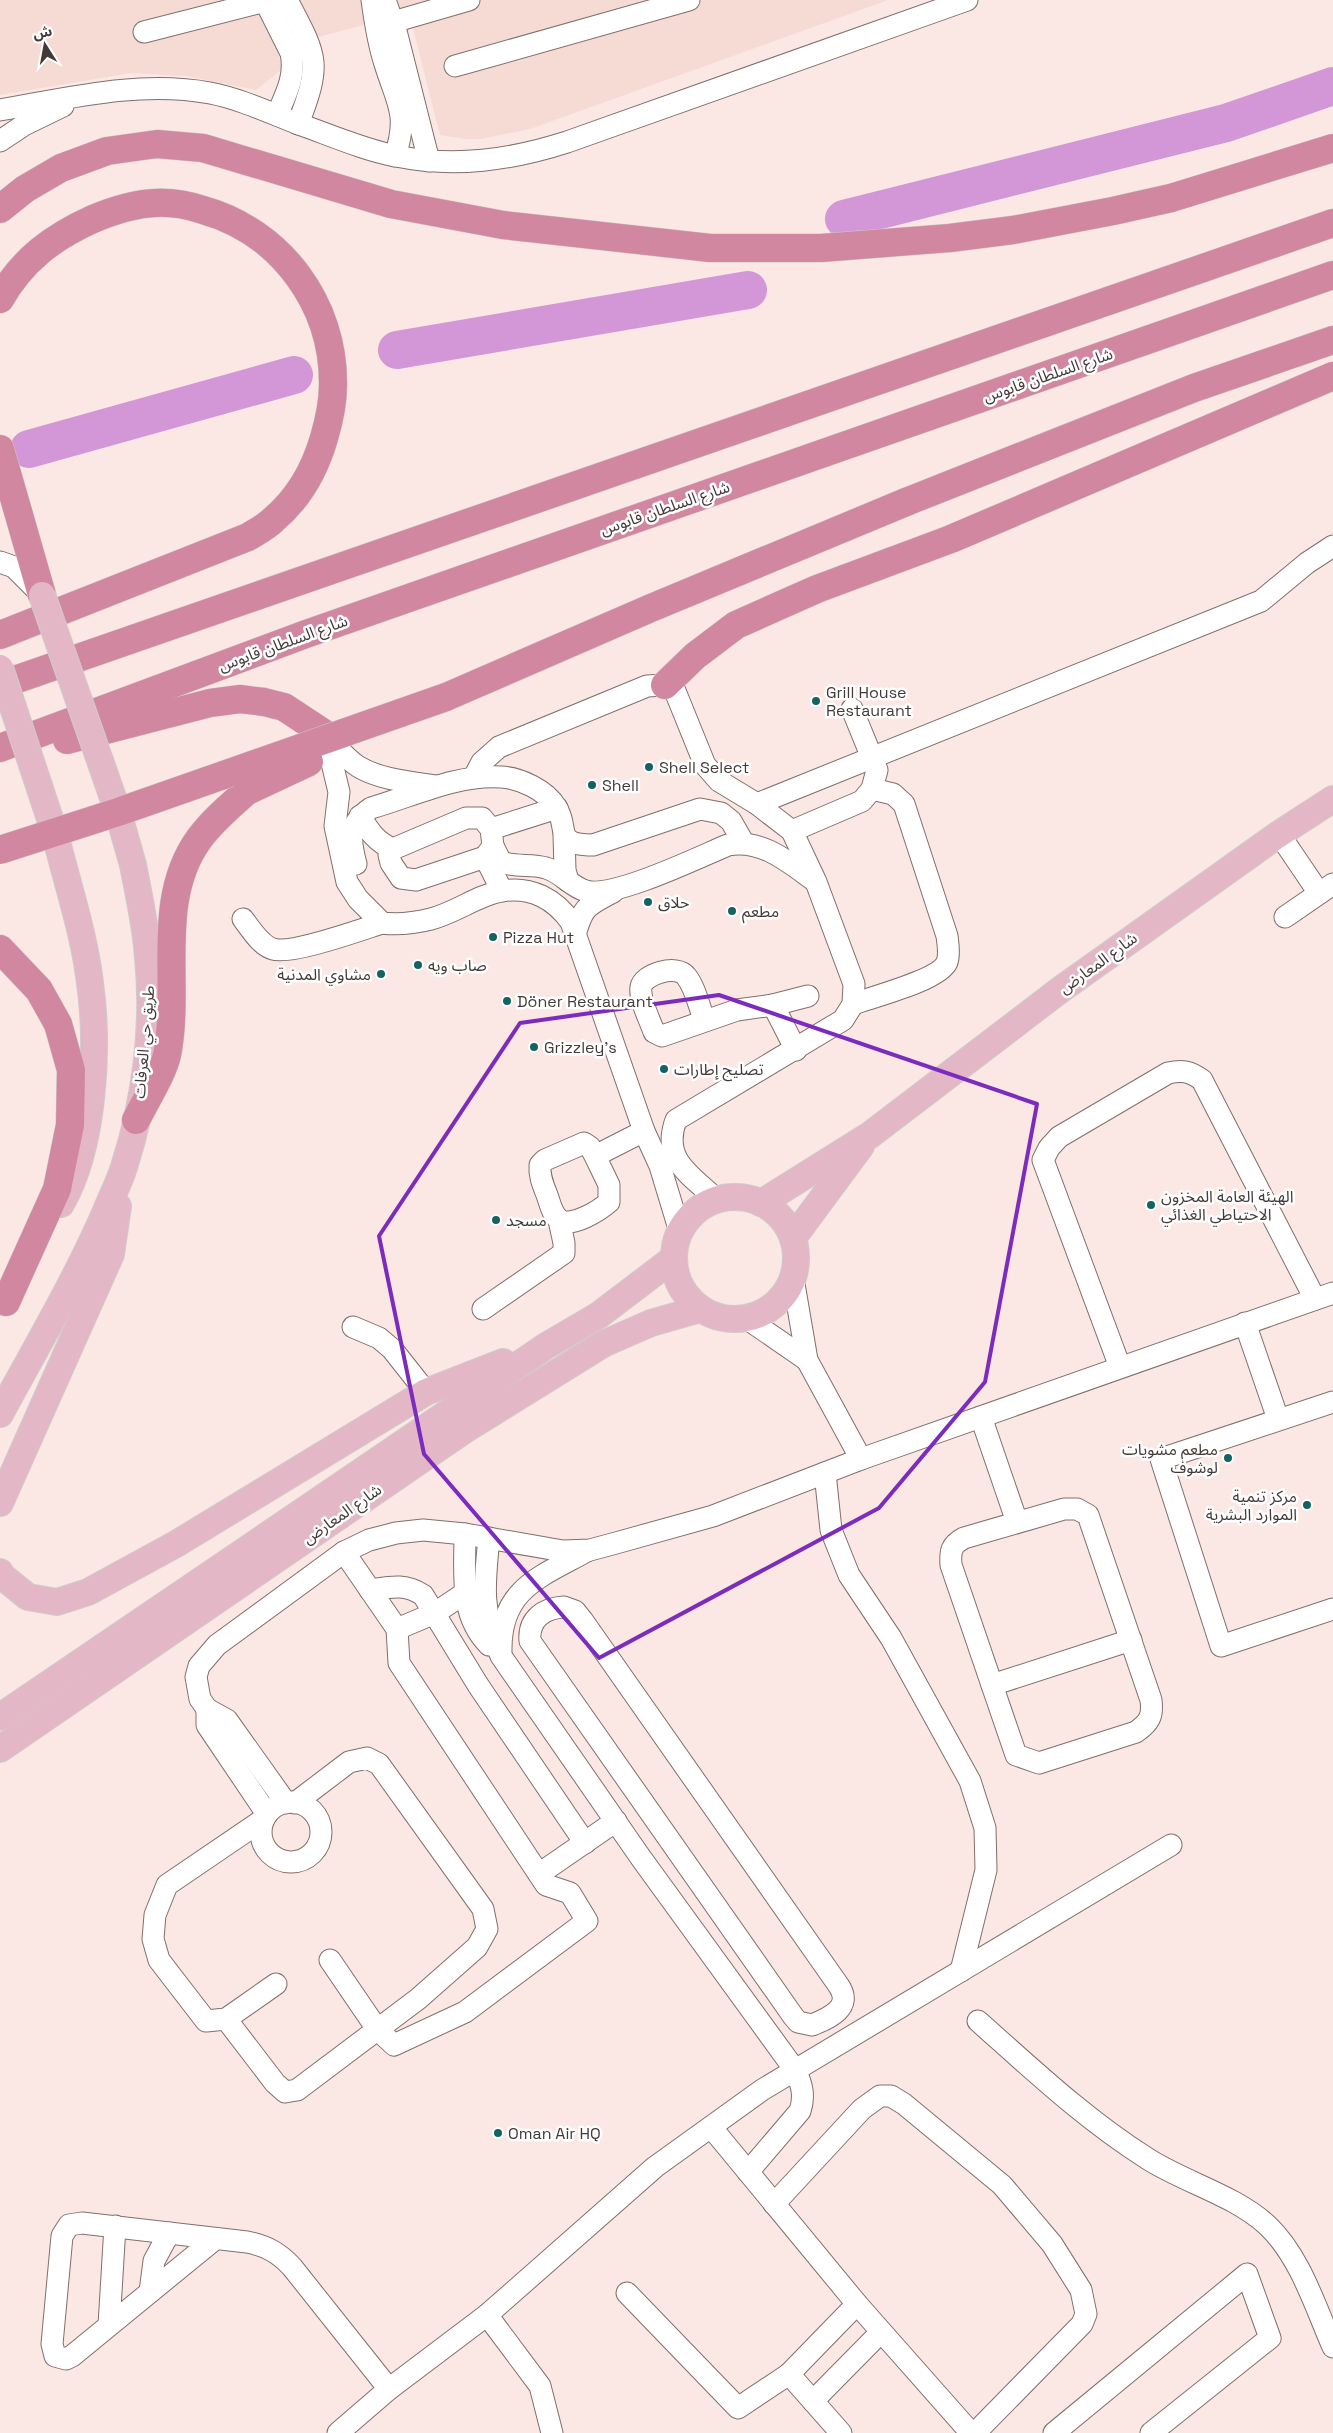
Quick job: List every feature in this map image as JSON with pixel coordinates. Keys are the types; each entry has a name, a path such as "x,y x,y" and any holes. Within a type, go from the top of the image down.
{"highway":[{"path":"0,209 25,190 61,168 108,151 156,144 203,148 391,204 503,225 710,248 821,248 1004,231 1113,211 1171,198 1333,148"},
{"path":"0,299 29,258 70,229 111,212 155,203 186,205 219,214 244,226 270,244 297,273 313,298 326,332 331,356 333,386 330,416 312,471 297,495 273,521 248,537 0,635"},
{"path":"0,685 1333,223"},
{"name":"شارع السلطان قابوس","path":"0,748 306,634 1333,275"},
{"path":"136,1120 166,1056 172,1002 173,916 180,877 198,840 221,814 247,791 446,697 651,608 906,502 1194,388 1333,340"},
{"path":"665,685 695,656 736,625 816,589 952,538 1333,376"},
{"path":"0,450 42,595"},
{"path":"0,850 54,831 118,812 446,697"},
{"path":"0,756 106,732 210,703 240,699 284,707 325,734"},
{"path":"0,948 39,990 58,1024 72,1070 70,1125 57,1189 3,1307"}],"main road":[{"name":"طريق حي العرفات","path":"0,1414 92,1243 124,1169 136,1120 145,1065 150,1008 149,959 143,912 132,865 118,812 42,595"},
{"path":"0,668 54,831 68,883 84,947 91,985 93,1032 89,1110 84,1146 67,1193 3,1307"},
{"name":"شارع المعارض","path":"761,1203 870,1135 1060,990 1279,834 1333,799"},
{"name":"شارع المعارض","path":"793,1238 870,1135"},
{"path":"0,1503 111,1254 124,1169"},
{"path":"731,1197 747,1198 761,1203 775,1212 786,1223 793,1238 796,1258 793,1278 786,1292 775,1305 762,1314 746,1318 722,1318 700,1309 689,1299 680,1286 675,1272 674,1258 680,1232 689,1218 702,1207 716,1200 731,1197"},
{"name":"شارع المعارض","path":"0,1717 546,1346 599,1315 674,1258"},
{"name":"شارع المعارض","path":"0,1749 466,1429 603,1344 651,1323 700,1309"},
{"path":"0,1572 2,1576 28,1597 57,1602 88,1592 176,1544 426,1392 546,1346"},
{"path":"0,1768 86,1690"}],"street":[{"path":"144,32 267,0 293,61 292,79 277,115"},
{"path":"288,0 308,40 314,63 312,89 298,124"},
{"path":"372,0 381,51 406,97 429,161"},
{"path":"384,0 393,22 406,97 402,127 395,156"},
{"path":"393,22 469,0"},
{"path":"455,66 634,8 689,0"},
{"path":"0,110 88,94 146,89 187,89 236,99 298,124 395,156 429,161 485,161 541,150 931,6 967,0"},
{"path":"0,140 24,125 88,94"},
{"path":"757,804 1261,601 1307,563 1333,546"},
{"path":"0,562 14,567 42,595"},
{"path":"474,777 482,762 499,747 647,686 665,685 675,691 705,765 719,781 757,804 792,831 816,882 854,984 853,1004 843,1020 796,1050 676,1120 671,1133 670,1144 676,1160 716,1200"},
{"path":"792,831 862,801 872,789 876,770 852,709"},
{"path":"325,734 344,755 360,768 398,779 440,786"},
{"path":"325,734 339,792 335,826 347,882 374,917 397,924 432,919 502,891 525,891 545,896 562,910 571,922 644,1131 660,1166 680,1232"},
{"path":"374,917 350,844 354,826 360,816 371,808 474,777 502,777 523,782 544,794 557,808 564,835 565,870 568,881"},
{"path":"853,1004 933,976 947,964 949,952 948,936 904,804 893,794 872,789"},
{"path":"502,891 490,844 482,818 466,818 393,849 389,855 391,863 401,878 416,880 490,844 557,808"},
{"path":"564,835 577,845 592,845 700,809 721,813 730,821 743,842"},
{"path":"360,816 370,833 380,844 393,849"},
{"path":"1279,834 1326,889 1285,917"},
{"path":"575,936 581,915 586,908 620,888 728,845 743,842 773,852 816,882"},
{"path":"490,844 501,862 514,867 547,868 587,892 620,888"},
{"path":"243,919 261,941 273,949 289,950 374,917"},
{"path":"704,1019 737,1010 774,1005 808,996"},
{"path":"774,1005 796,1050"},
{"path":"226,2019 275,2084 285,2092 296,2090 418,1999 477,1947 487,1928 482,1909 379,1764 367,1758 349,1762 290,1803 272,1808 261,1828 261,1838 271,1855 280,1860 290,1862 308,1856 315,1849 320,1830 313,1812 305,1806 290,1803 227,1720 207,1709 198,1694 196,1677 199,1666 207,1655 227,1636 344,1552 369,1540 396,1532 423,1530 465,1534 563,1551 590,1550 713,1516 861,1459 1324,1296 1202,1080 1192,1072 1179,1071 1168,1073 1059,1137 1049,1148 1044,1160 1120,1367"},
{"path":"594,1156 644,1131"},
{"path":"584,1143 590,1147 594,1156 609,1185 609,1202 588,1215 568,1223 560,1220 552,1211 539,1174 540,1165 545,1160 584,1143"},
{"path":"483,1309 564,1253 560,1220"},
{"path":"793,1278 807,1360 861,1459"},
{"path":"746,1318 807,1360"},
{"path":"1246,1323 1278,1419"},
{"path":"353,1327 379,1338 392,1349 426,1392"},
{"path":"1333,1402 1161,1459 1221,1646 1333,1609"},
{"path":"981,1417 1017,1522"},
{"path":"825,1473 831,1530 849,1575 891,1638 970,1781 985,1828 986,1870 961,1971"},
{"path":"1064,1509 1077,1509 1088,1515 1151,1700 1153,1714 1148,1723 1136,1732 1039,1763 1016,1755 951,1565 950,1552 955,1543 964,1538 1017,1522 1064,1509"},
{"path":"465,1534 465,1593 468,1611 476,1628 487,1644 501,1656"},
{"path":"489,1538 484,1578 484,1605 490,1632 501,1656 641,1858 795,2070 802,2084 800,2111 748,2172"},
{"path":"501,1656 501,1630 510,1606 526,1586 590,1550"},
{"path":"330,1960 377,2030 394,2045 465,2012 587,1921 570,1893 546,1885 399,1663 397,1629 344,1552"},
{"path":"370,1590 397,1585 412,1588 423,1594 478,1685 585,1843"},
{"path":"397,1629 434,1613 465,1593"},
{"path":"564,1607 575,1611 583,1621 843,1992 844,2000 841,2008 812,2025 798,2022 670,1840 530,1641 529,1630 533,1621 552,1608 564,1607"},
{"path":"992,1685 1131,1640"},
{"path":"207,1709 207,1725 266,1816"},
{"path":"266,1816 167,1885 155,1914 153,1939 159,1960 206,2021 226,2019 276,1984"},
{"path":"539,1874 616,1821"},
{"path":"629,1840 657,1822"},
{"path":"641,1858 670,1840"},
{"path":"338,2433 390,2389 487,2315 655,2167 762,2090 1171,1845"},
{"path":"978,2021 1073,2105 1124,2144 1178,2176 1236,2203 1267,2225 1290,2254 1333,2347"},
{"path":"774,2204 862,2109 880,2096 891,2096 904,2104 1002,2184 1052,2244 1081,2290 1086,2314 1082,2324 975,2433"},
{"path":"711,2127 857,2304 971,2433"},
{"path":"216,2239 66,2359 55,2356 52,2351 64,2230 69,2224 75,2222 116,2226 256,2244 280,2254 390,2389"},
{"path":"109,2325 116,2226"},
{"path":"150,2292 154,2261 169,2233"},
{"path":"1054,2433 1247,2274 1270,2338 1151,2433"},
{"path":"627,2293 738,2408 789,2374 857,2304"},
{"path":"487,2315 540,2386 552,2433"},
{"path":"813,2401 881,2332"},
{"path":"789,2374 841,2433"}],"highlighted area":[{"path":"719,995 1037,1104 985,1382 879,1508 599,1658 424,1454 379,1236 520,1023"}],"shaded area":[{"path":"0,0 888,0 530,129 481,139 466,139 440,135 413,28 396,31 386,19 277,48 282,69 256,90 187,76 131,73 0,95"}],"waterway":[{"path":"844,219 1226,123 1333,86"},
{"path":"397,350 748,290"},
{"path":"29,449 294,375"}],"place":[{"name":"Grill House Restaurant","path":"816,701"},
{"name":"Shell Select","path":"649,767"},
{"name":"Shell","path":"592,785"},
{"name":"حلاق","path":"648,902"},
{"name":"مطعم","path":"732,911"},
{"name":"Pizza Hut","path":"493,937"},
{"name":"صاب ويه","path":"418,965"},
{"name":"مشاوي المدنية","path":"381,974"},
{"name":"Döner Restaurant","path":"507,1001"},
{"name":"Grizzley's","path":"534,1047"},
{"name":"تصليح إطارات","path":"664,1069"},
{"name":"الهيئة العامة المخزون الاحتياطي الغذائي","path":"1151,1205"},
{"name":"مسجد","path":"496,1220"},
{"name":"مطعم مشويات لوشوف","path":"1228,1458"},
{"name":"مركز تنمية الموارد البشرية","path":"1307,1505"},
{"name":"Oman Air HQ","path":"498,2133"}]}
